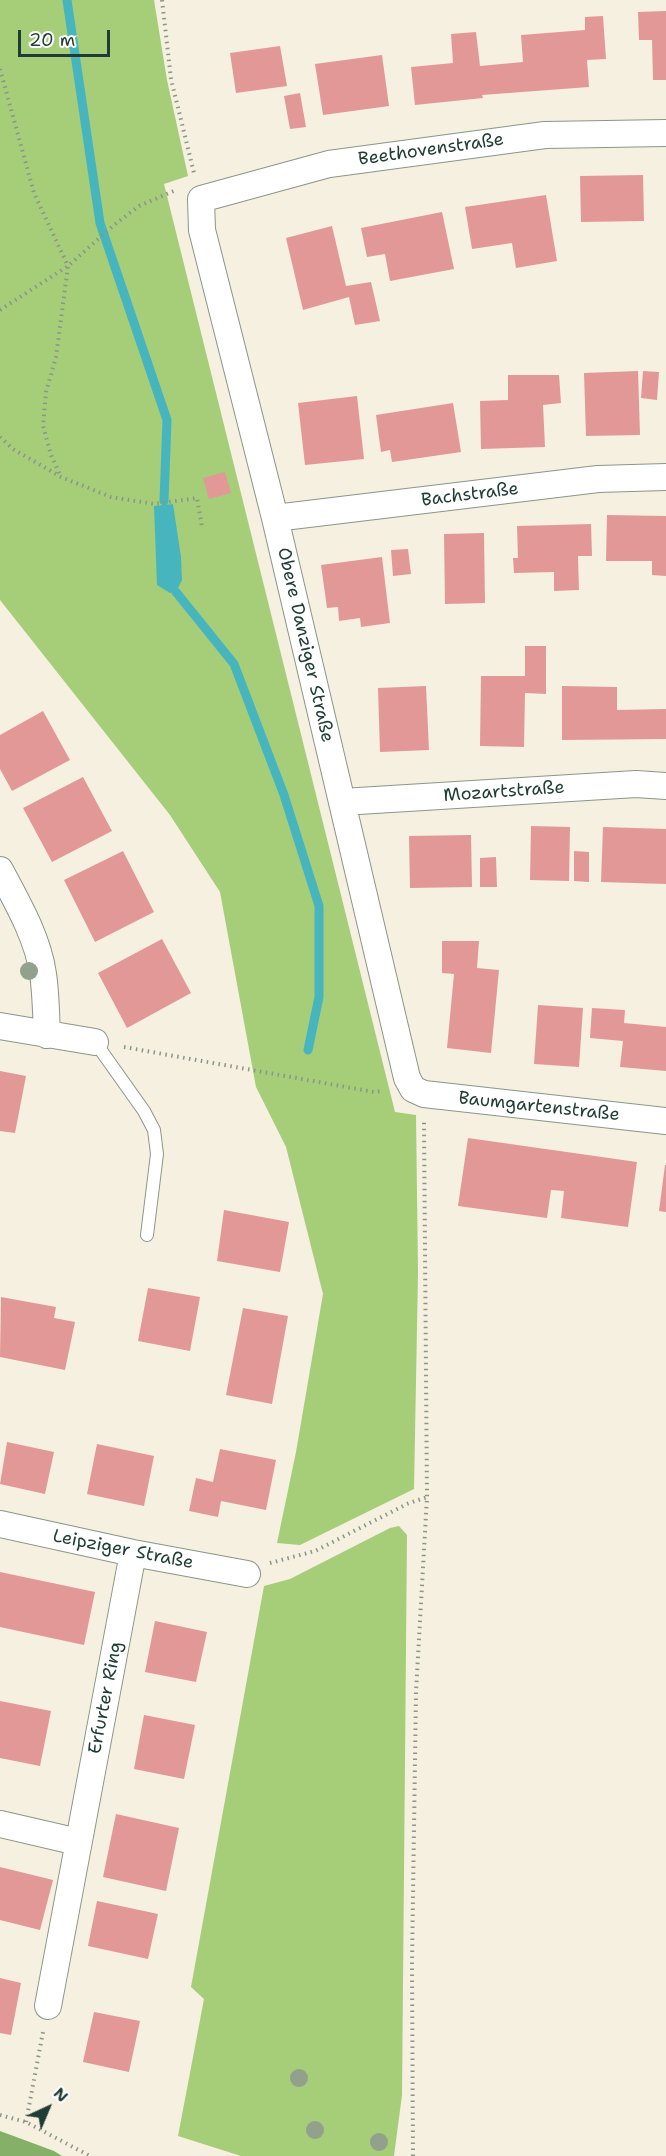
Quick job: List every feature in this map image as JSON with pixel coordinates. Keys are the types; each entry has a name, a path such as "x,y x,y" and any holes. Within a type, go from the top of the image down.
{"street":[{"name":"Beethovenstraße","path":"199,191 329,164 545,135 666,133"},
{"name":"Obere Danziger Straße","path":"199,191 202,230 275,518 407,1078 419,1092"},
{"name":"Bachstraße","path":"275,518 598,479 666,477"},
{"name":"Mozartstraße","path":"342,802 636,784 666,786"},
{"path":"0,870 34,942 43,973 47,1035"},
{"path":"0,1026 95,1042"},
{"name":"Baumgartenstraße","path":"419,1092 666,1121"},
{"name":"Leipziger Straße","path":"0,1524 133,1553 247,1574"},
{"name":"Erfurter Ring","path":"48,2006 133,1553"},
{"path":"0,1824 78,1842"}],"lane":[{"path":"95,1042 144,1111 154,1130 157,1154 147,1235"}],"path":[{"path":"0,310 68,266 139,206 166,193 199,191 171,79 162,0"},
{"path":"0,69 34,193 68,266 56,357 46,392 43,426 51,455 61,477"},
{"path":"0,437 13,449 61,477 111,497 154,504 197,498 202,527"},
{"path":"95,1042 374,1092 419,1092 427,1497 416,1703 412,1965 413,2156"},
{"path":"247,1574 279,1560 315,1551 408,1504 427,1497"},
{"path":"26,2122 48,2006"},
{"path":"0,2115 26,2122 90,2156"}],"green space":[{"path":"0,0 154,0 167,80 188,176 164,184 395,1112 416,1115 418,1273 414,1489 300,1545 277,1543 296,1452 323,1294 286,1147 256,1087 220,892 170,815 0,600"},
{"path":"399,1526 407,1535 402,2095 394,2156 241,2156 178,2136 204,1999 191,1987 264,1586 290,1579 390,1528"},
{"path":"0,2131 54,2151 62,2156 0,2156"}],"water":[{"path":"173,504 182,580 176,592 170,593 157,585 154,506"}],"building":[{"path":"666,11 666,80 653,80 652,40 639,40 638,12"},
{"path":"603,16 606,59 587,60 589,87 482,95 483,98 415,105 411,67 453,63 451,34 476,32 480,66 523,62 521,35 585,30 585,17"},
{"path":"280,46 287,86 236,93 230,53"},
{"path":"382,55 389,106 323,115 315,64"},
{"path":"300,93 306,127 290,129 284,96"},
{"path":"643,175 644,221 581,222 580,176"},
{"path":"546,195 557,261 516,268 512,243 472,249 465,207"},
{"path":"442,212 454,269 390,281 385,254 367,257 361,228"},
{"path":"332,226 346,286 371,282 380,321 355,325 349,297 303,310 286,238"},
{"path":"638,371 640,435 586,436 584,373"},
{"path":"643,371 659,372 657,400 641,398"},
{"path":"508,375 559,375 561,403 543,405 545,447 481,449 480,401 508,400"},
{"path":"357,396 364,459 305,465 298,403"},
{"path":"453,403 461,452 392,462 390,450 381,452 376,415"},
{"path":"225,472 231,493 209,499 203,478"},
{"path":"607,515 666,516 666,576 652,575 652,561 606,561"},
{"path":"591,524 592,556 578,556 579,590 554,591 554,572 514,573 513,558 518,558 517,526"},
{"path":"484,533 485,603 445,604 444,534"},
{"path":"408,549 411,574 393,576 391,550"},
{"path":"382,557 390,623 361,627 360,618 339,621 338,607 327,608 321,565"},
{"path":"525,646 546,646 546,694 525,693 524,747 480,746 481,676 525,676"},
{"path":"426,686 429,750 380,752 378,688"},
{"path":"562,686 617,687 617,710 666,709 666,739 562,740"},
{"path":"43,711 70,760 12,791 0,769 0,735"},
{"path":"83,777 112,831 52,862 23,808"},
{"path":"531,826 570,827 569,881 530,880"},
{"path":"603,827 666,829 666,884 601,882"},
{"path":"471,835 472,887 410,888 409,836"},
{"path":"123,851 154,912 95,942 64,880"},
{"path":"574,851 589,852 589,882 574,881"},
{"path":"496,857 497,887 480,887 480,858"},
{"path":"162,939 191,993 127,1028 98,973"},
{"path":"442,941 479,941 477,968 499,970 491,1053 447,1048 454,974 442,973"},
{"path":"538,1005 583,1008 579,1067 534,1064"},
{"path":"592,1008 625,1010 624,1023 666,1027 666,1071 620,1067 623,1041 590,1038"},
{"path":"0,1071 26,1076 15,1133 0,1131"},
{"path":"468,1138 637,1162 628,1227 561,1218 564,1191 551,1190 547,1218 458,1206"},
{"path":"666,1165 666,1212 659,1211"},
{"path":"224,1210 289,1222 280,1272 217,1261"},
{"path":"148,1288 200,1297 190,1351 138,1341"},
{"path":"1,1297 56,1307 54,1318 75,1322 65,1370 0,1357"},
{"path":"243,1308 288,1316 272,1404 226,1395"},
{"path":"7,1442 54,1452 45,1494 0,1484"},
{"path":"97,1444 154,1456 144,1506 87,1494"},
{"path":"220,1449 276,1460 266,1510 221,1501 218,1517 189,1511 196,1478 213,1482"},
{"path":"0,1572 95,1592 84,1645 0,1627"},
{"path":"155,1621 207,1632 196,1682 145,1672"},
{"path":"0,1701 51,1711 40,1766 0,1758"},
{"path":"144,1715 195,1725 184,1779 134,1769"},
{"path":"116,1814 179,1828 166,1891 103,1877"},
{"path":"0,1867 53,1880 40,1930 0,1920"},
{"path":"97,1901 158,1914 148,1959 88,1946"},
{"path":"0,1978 21,1983 11,2035 0,2033"},
{"path":"94,2012 140,2021 129,2072 83,2062"}],"waterway":[{"path":"67,0 100,223 167,420 164,501"},
{"path":"176,592 234,664 284,795 319,906 319,997 308,1050"}]}
